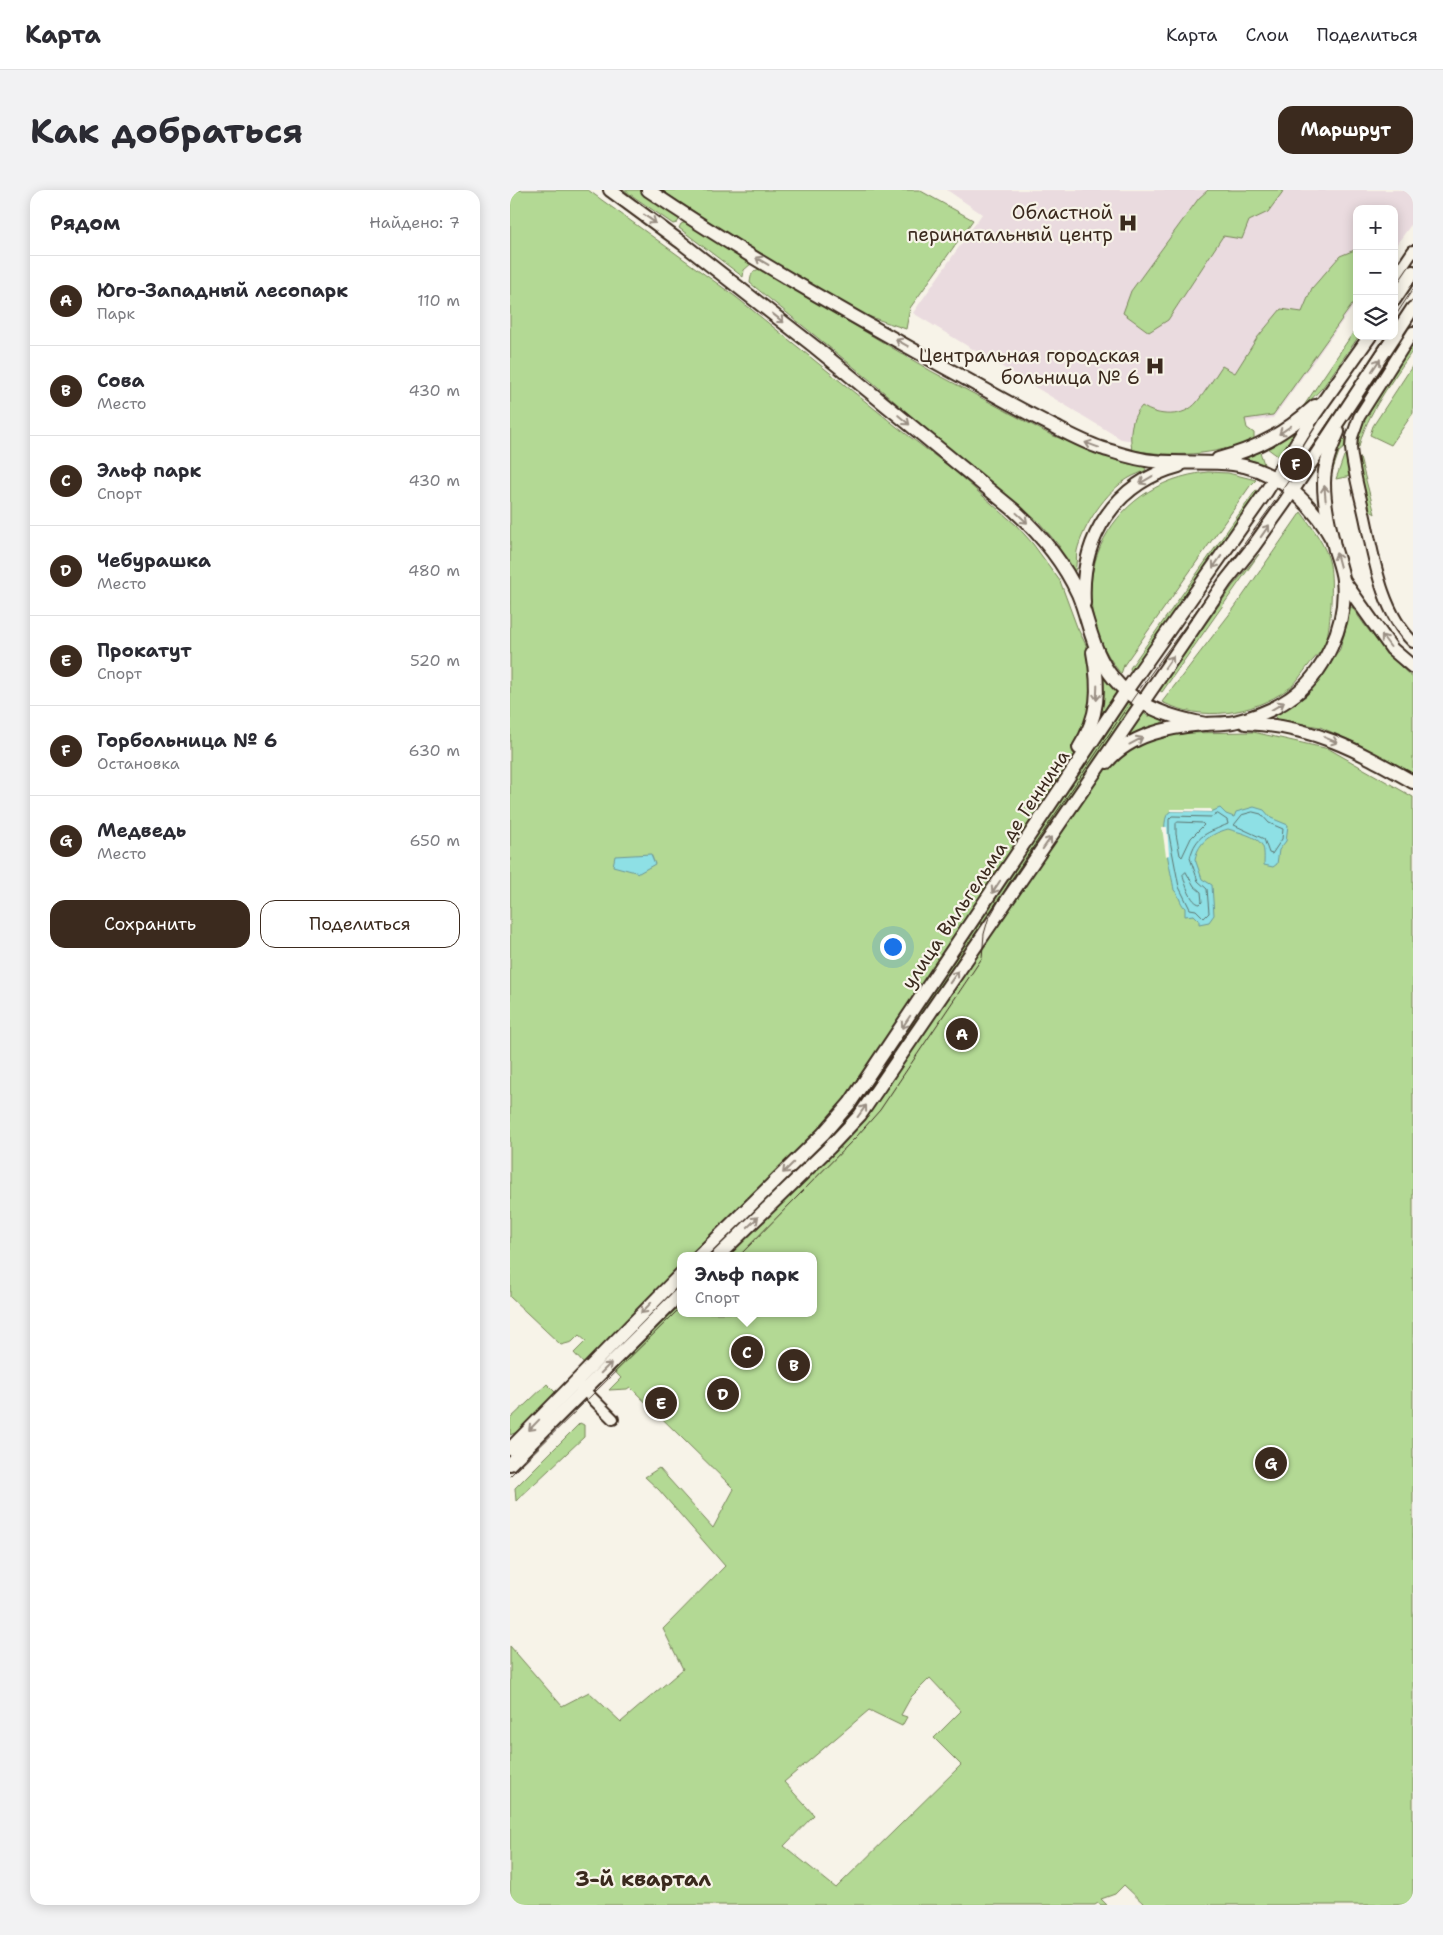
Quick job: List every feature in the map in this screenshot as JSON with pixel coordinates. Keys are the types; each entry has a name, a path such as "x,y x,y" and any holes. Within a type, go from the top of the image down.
{"main road":[{"path":"610,190 682,242 815,347 1014,510 1033,528 1058,558 1077,593 1104,664 1118,683 1149,708 1177,719 1206,724"},
{"path":"648,190 695,221 852,315 1021,410 1080,440 1152,461 1235,464 1254,469 1274,479 1293,491 1313,510 1333,540"},
{"path":"1397,295 1413,272"},
{"path":"1232,723 1261,715 1297,694 1316,672 1331,649 1339,623 1343,580 1327,514 1324,488 1330,451 1352,400 1413,308"},
{"path":"1206,462 1240,453 1275,437 1299,420 1336,387 1367,340"},
{"name":"улица Вильгельма де Геннина","path":"703,1252 823,1134 850,1103 1126,691 1274,479 1314,414 1336,387"},
{"name":"улица Вильгельма де Геннина","path":"722,1252 830,1147 860,1115 1087,785 1141,702 1225,582 1293,491 1352,400"},
{"path":"1084,612 1084,576 1087,554 1103,520 1113,507 1146,479 1165,470 1191,463"},
{"path":"1343,580 1392,649 1413,667"},
{"path":"1007,870 1042,804 1086,736 1092,722 1096,705 1097,676 1089,628"},
{"path":"1087,785 1110,758 1142,738 1171,728 1232,723 1264,724 1318,735 1367,756 1413,782"},
{"path":"510,1464 580,1386 646,1307 677,1278"},
{"path":"510,1449 515,1439 580,1386 677,1297"}],"street":[{"path":"1398,273 1413,251"},
{"path":"1413,332 1359,417 1352,437 1352,452 1378,578 1392,611 1413,642"},
{"path":"1353,361 1361,340"},
{"path":"580,1386 613,1419"}],"shaded area":[{"name":"Центральная городская больница № 6","path":"947,190 1413,190 1413,222 1398,243 1398,205 1353,205 1353,307 1273,418 1128,440 1121,439 913,313 982,214"}],"green space":[{"path":"510,190 588,190 736,297 897,427 951,468 1016,525 1033,544 1060,581 1077,627 1101,675 1126,700 1149,717 1150,714 1164,721 1161,723 1186,733 1253,732 1329,749 1413,797 1413,1905 1145,1905 1124,1885 1115,1894 1101,1899 1107,1905 1098,1903 1095,1905 510,1905 510,1646 562,1706 589,1692 621,1722 683,1669 663,1629 725,1566 659,1490 645,1477 659,1468 713,1528 734,1489 630,1387 627,1389 609,1390 621,1378 596,1352 584,1364 574,1353 586,1341 579,1335 572,1342 561,1345 510,1297","holes":["930,1678 961,1711 934,1738 961,1765 836,1888 784,1846 814,1815 784,1782 869,1710 902,1726 907,1717 901,1715 911,1697"]},
{"path":"624,190 640,190 680,218 677,223 673,224"},
{"path":"661,190 919,190 973,220 910,308 906,329 853,311 767,259"},
{"path":"1208,190 1284,190 1268,212 1249,221 1242,239 1223,236 1168,320 1149,332 1123,313 1131,291 1199,198"},
{"path":"686,222 752,263 744,270 743,277 679,228 681,224"},
{"path":"1353,251 1353,304 1273,415 1245,419 1247,428 1254,433 1254,441 1194,454 1165,454 1132,450 1133,421 1142,406 1148,410 1163,414 1178,413 1192,407 1222,366 1235,373 1257,338 1281,309 1302,312 1312,288 1340,256"},
{"path":"760,269 931,371 1051,435 1129,464 1144,466 1146,470 1131,477 1112,491 1090,520 1077,551 1075,571 1072,571 1055,546 1060,547 1038,521 1004,497 871,381 750,283 752,273"},
{"path":"1353,333 1353,340 1356,340 1323,387 1301,410"},
{"path":"1413,343 1413,350 1374,410 1362,435 1359,447 1357,447 1371,406"},
{"path":"1413,365 1413,413 1391,445 1370,435 1373,426"},
{"path":"1299,428 1279,457 1267,448"},
{"path":"1342,438 1345,440 1344,448 1339,452 1332,472 1335,455"},
{"path":"1260,452 1264,464 1244,458"},
{"path":"1346,454 1351,476 1336,479 1344,456"},
{"path":"1360,458 1375,514 1368,509 1358,459"},
{"path":"1208,472 1228,473 1256,480 1124,665 1121,674 1101,642 1092,609 1092,576 1101,546 1118,518 1142,496 1172,480"},
{"path":"1256,490 1259,492 1131,673 1130,668"},
{"path":"1301,512 1322,544 1330,565 1329,624 1326,641 1321,651 1291,687 1274,698 1243,710 1210,714 1178,708 1162,702 1235,607"},
{"path":"1259,554 1162,692 1159,690 1231,588"},
{"path":"1349,607 1352,607 1380,645 1413,678 1413,774 1356,743 1320,727 1276,719 1275,716 1306,696 1327,670 1340,649 1347,624"},
{"path":"547,1384 557,1394 517,1432 510,1435 510,1419"},
{"path":"580,1423 584,1425 584,1437 516,1501 515,1488"}],"water":[{"path":"1254,807 1264,810 1271,818 1288,825 1286,841 1279,850 1277,864 1273,867 1264,865 1262,845 1256,839 1247,835 1228,829 1216,833 1207,839 1199,847 1195,859 1202,879 1212,885 1214,915 1209,922 1199,924 1199,920 1194,915 1185,916 1185,908 1174,890 1165,835 1167,816 1171,811 1211,812 1220,808 1226,814 1234,817 1236,812"},
{"path":"651,854 655,864 639,873 613,866 615,856"}],"pier":[{"path":"1170,809 1211,809 1211,812 1170,811"},
{"path":"1162,827 1167,827 1169,855 1166,856"}],"tram line":[{"path":"1398,312 1413,289"},
{"path":"743,1252 857,1136 880,1110 982,958 984,934 988,920 1009,883 1134,697 1270,508 1384,340"},
{"path":"510,1476 677,1311"}],"place":[{"name":"Областной перинатальный центр","path":"1128,223"},
{"name":"Центральная городская больница № 6","path":"1155,366"},
{"name":"Горбольница № 6","path":"1296,464"},
{"name":"Юго-Западный лесопарк","path":"962,1034"},
{"name":"Эльф парк","path":"747,1352"},
{"name":"Сова","path":"794,1365"},
{"name":"Чебурашка","path":"723,1394"},
{"name":"Прокатут","path":"661,1403"},
{"name":"Медведь","path":"1271,1463"}],"district":[{"name":"3-й квартал","path":"643,1879"}]}
